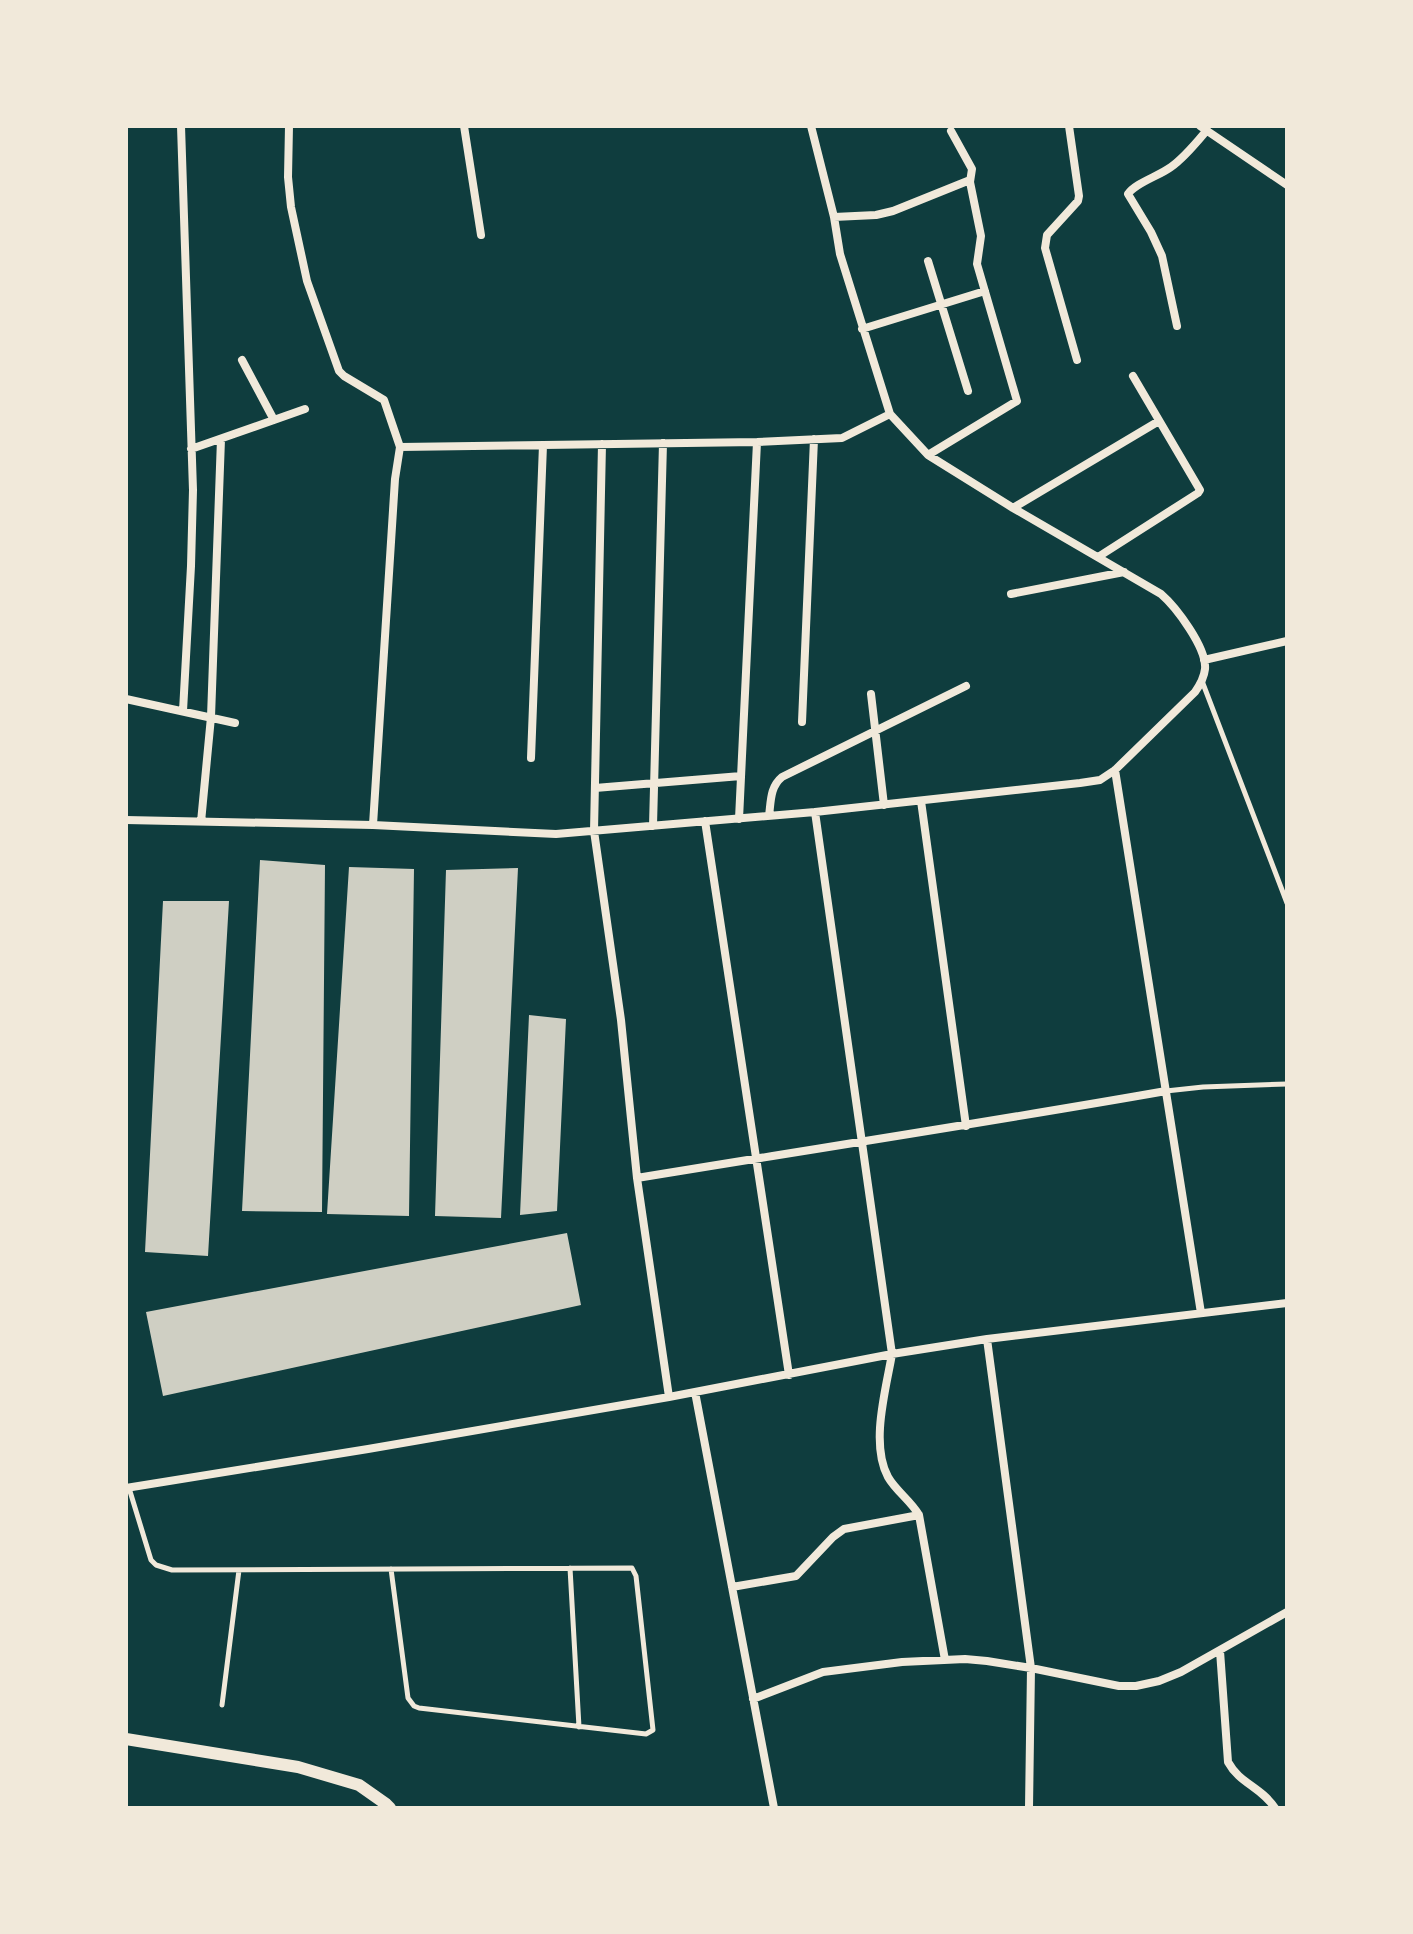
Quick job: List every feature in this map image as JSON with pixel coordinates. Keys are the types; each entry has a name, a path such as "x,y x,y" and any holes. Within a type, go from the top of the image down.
{"street":[{"path":"181,126 193,490 183,711"},
{"path":"289,126 289,195 314,304 339,371 384,400 400,447 395,479 373,825"},
{"path":"464,126 481,235"},
{"path":"126,820 373,825 556,834 815,812 1080,783 1100,780 1115,770 1195,692 1202,681 1204,660 1172,604 1161,594 928,455 890,414 840,254 811,126"},
{"path":"1069,126 1079,196 1047,235 1045,248 1077,360"},
{"path":"1177,326 1162,256 1128,194 1132,188 1171,168 1187,154 1204,128 1287,185"},
{"path":"928,455 1017,401 977,264 981,236 970,180 971,167 951,131"},
{"path":"834,217 893,211 970,180"},
{"path":"928,261 968,391"},
{"path":"862,329 985,291"},
{"path":"242,360 274,420"},
{"path":"1098,557 1200,490 1133,376"},
{"path":"191,449 305,409"},
{"path":"400,447 842,438 890,414"},
{"path":"1013,508 1159,421"},
{"path":"201,822 211,717 221,439"},
{"path":"802,722 814,439"},
{"path":"739,819 757,442"},
{"path":"653,826 663,443"},
{"path":"602,444 594,831 621,1020 637,1178 669,1397"},
{"path":"531,758 543,445"},
{"path":"1011,594 1124,572"},
{"path":"1204,660 1287,641"},
{"path":"769,816 772,790 782,777 966,686"},
{"path":"871,694 884,805"},
{"path":"126,699 235,723"},
{"path":"1115,770 1201,1313"},
{"path":"595,788 741,776"},
{"path":"921,801 966,1126"},
{"path":"815,812 892,1354 882,1415 881,1459 892,1483 919,1515 945,1660"},
{"path":"705,821 789,1375"},
{"path":"637,1178 1166,1091"},
{"path":"127,1488 669,1397 892,1354 987,1339 1287,1303"},
{"path":"987,1339 1031,1668 1029,1808"},
{"path":"695,1392 774,1808"},
{"path":"732,1587 796,1576 844,1529 919,1515"},
{"path":"753,1699 823,1672 888,1663 945,1660 987,1661 1119,1686 1136,1686 1181,1672 1287,1612"},
{"path":"1220,1651 1228,1762 1240,1778 1268,1797 1275,1808"},
{"path":"126,1739 298,1767 359,1785 390,1808"}],"lane":[{"path":"1202,681 1287,903"},
{"path":"1166,1091 1287,1084"},
{"path":"127,1488 147,1552 156,1565 172,1570 628,1567 635,1570 653,1730 646,1734 414,1706 408,1698 391,1569"},
{"path":"570,1568 579,1727"},
{"path":"222,1705 239,1570"}],"building":[{"path":"260,860 325,865 322,1212 242,1211"},
{"path":"349,867 414,869 409,1216 327,1214"},
{"path":"518,868 501,1218 435,1216 446,870"},
{"path":"163,901 229,901 208,1256 145,1252"},
{"path":"529,1015 566,1019 557,1211 520,1215"},
{"path":"567,1233 581,1305 163,1396 146,1312"}]}
